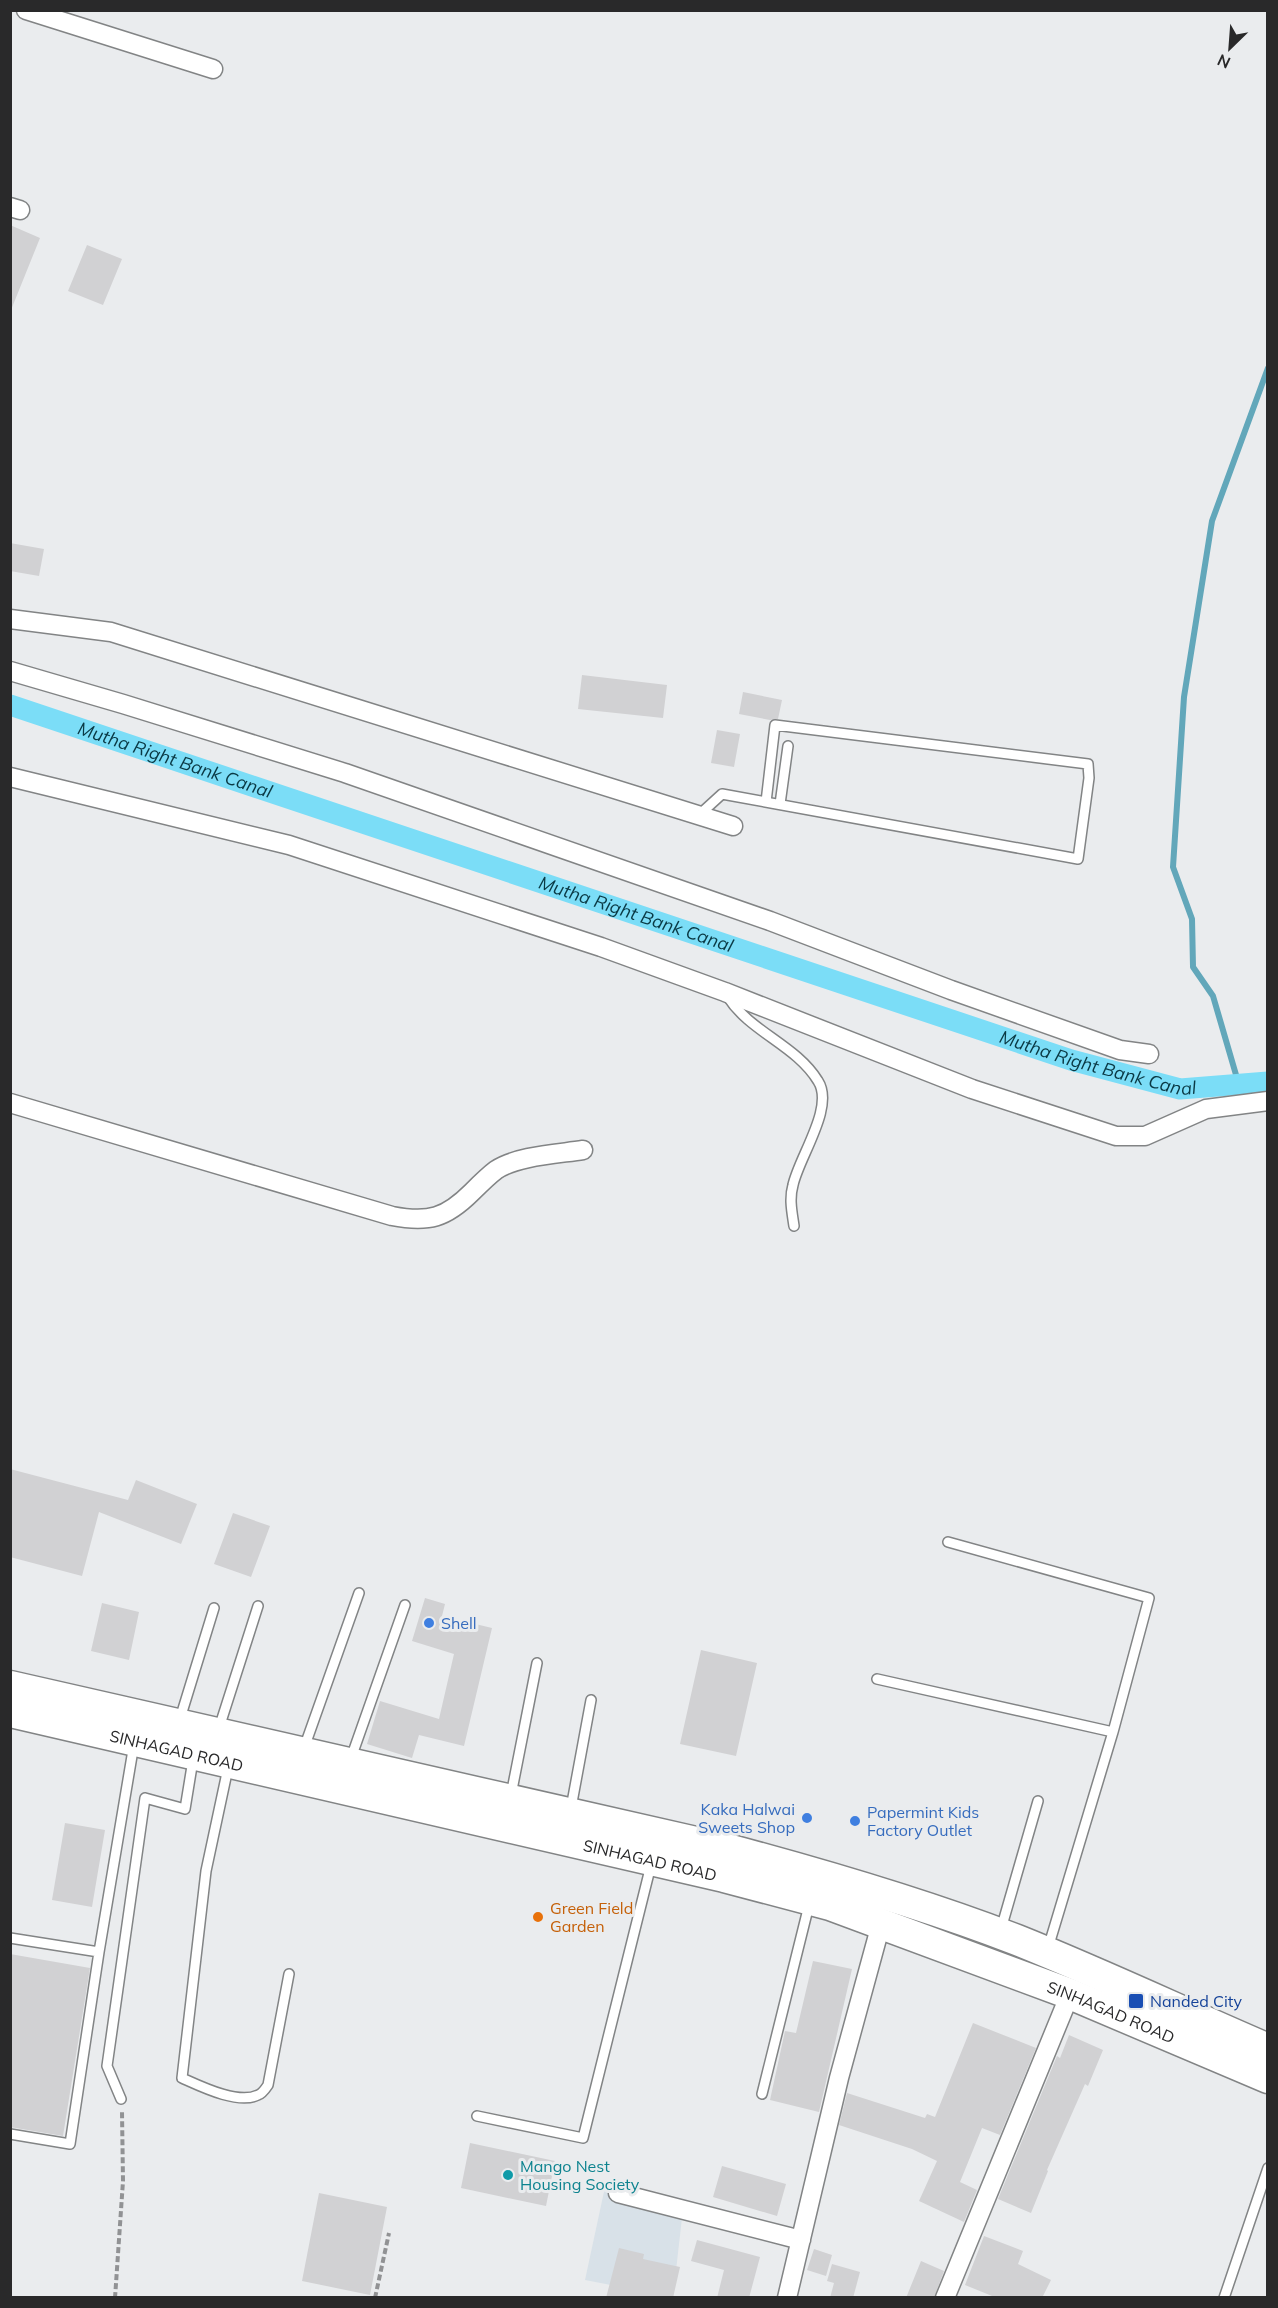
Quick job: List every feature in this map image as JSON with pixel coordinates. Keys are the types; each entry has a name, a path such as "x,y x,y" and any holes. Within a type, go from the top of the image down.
{"main road":[{"name":"SINHAGAD ROAD","path":"10,1686 198,1735 350,1763 570,1814 728,1864 811,1899 1070,1994 1226,2046 1268,2049"},
{"name":"SINHAGAD ROAD","path":"10,1712 134,1740 198,1735 230,1763 652,1860 728,1864 837,1879 999,1934 1047,1953 1226,2046 1268,2078"}],"street":[{"path":"26,10 213,69"},
{"path":"10,619 111,632 733,826"},
{"path":"10,671 345,773 770,921 940,986 1120,1050 1149,1054"},
{"path":"10,777 289,845 601,947 725,992 972,1089 1116,1136 1145,1136 1206,1109 1268,1101"},
{"path":"10,1103 411,1220 431,1219 449,1212 496,1170 513,1162 582,1150"},
{"path":"787,2298 839,2078 881,1924"},
{"path":"945,2298 1070,1994"},
{"path":"618,2193 801,2240"}],"lane":[{"path":"699,815 722,794 1078,859 1089,778 1088,764 776,725 766,802"},
{"path":"780,804 788,746"},
{"path":"725,992 739,1013 803,1063 819,1082 823,1094 819,1120 793,1182 790,1206 794,1226"},
{"path":"948,1542 1149,1598 1113,1732 1047,1953"},
{"path":"302,1753 359,1593"},
{"path":"350,1763 405,1605"},
{"path":"198,1735 258,1606"},
{"path":"121,2099 107,2066 145,1798 185,1809 198,1735 214,1608"},
{"path":"510,1800 537,1663"},
{"path":"877,1679 1113,1732"},
{"path":"570,1814 591,1700"},
{"path":"10,2134 70,2144 134,1740"},
{"path":"230,1763 206,1871 182,2078 211,2091 242,2097 258,2095 268,2085 289,1974"},
{"path":"999,1934 1038,1801"},
{"path":"477,2116 583,2138 652,1860"},
{"path":"762,2094 811,1899"},
{"path":"10,1938 99,1952"},
{"path":"1224,2298 1268,2168"}],"path":[{"path":"115,2298 123,2181 121,2099"},
{"path":"375,2298 389,2233"}],"shaded area":[{"path":"605,2187 683,2209 673,2297 585,2280"}],"building":[{"path":"10,225 40,238 11,310 10,309"},
{"path":"87,245 122,259 103,305 68,291"},
{"path":"10,543 44,549 39,576 10,571"},
{"path":"582,675 667,685 663,718 578,709"},
{"path":"743,692 782,700 778,719 770,720 739,714"},
{"path":"717,730 740,734 734,767 711,763"},
{"path":"10,1469 128,1500 136,1480 197,1504 181,1544 99,1512 82,1576 10,1557"},
{"path":"233,1513 270,1526 251,1577 214,1564"},
{"path":"425,1598 445,1604 442,1616 492,1628 464,1746 419,1735 412,1758 367,1744 380,1701 439,1719 454,1654 412,1641"},
{"path":"102,1603 139,1612 129,1660 91,1651"},
{"path":"701,1650 757,1663 736,1756 680,1744"},
{"path":"65,1823 105,1830 92,1907 52,1900"},
{"path":"10,1954 90,1968 63,2136 10,2127"},
{"path":"813,1961 852,1969 819,2112 770,2100 785,2031 796,2033"},
{"path":"973,2023 1036,2048 1000,2135 982,2128 960,2182 977,2190 964,2222 919,2201 937,2161 912,2149 839,2125 847,2093 925,2118 927,2114 935,2117"},
{"path":"1069,2035 1103,2050 1088,2086 1085,2084 1047,2170 1031,2213 998,2199 1057,2056 1060,2058"},
{"name":"Mango Nest Housing Society","path":"470,2143 555,2161 546,2206 461,2188"},
{"path":"722,2166 786,2184 777,2216 713,2197"},
{"path":"319,2193 387,2207 370,2295 302,2281"},
{"path":"984,2236 1023,2251 1018,2264 1051,2280 1042,2298 997,2298 965,2285"},
{"path":"697,2240 760,2257 749,2298 717,2298 724,2270 691,2261"},
{"path":"619,2248 644,2254 643,2259 680,2267 673,2298 606,2298"},
{"path":"814,2249 832,2255 826,2276 807,2270"},
{"path":"921,2261 944,2271 934,2298 906,2298"},
{"path":"832,2264 860,2272 853,2298 830,2298 834,2283 827,2281"}],"waterway":[{"path":"1239,1085 1213,996 1193,967 1192,919 1173,867 1184,697 1212,521 1268,368"},
{"name":"Mutha Right Bank Canal","path":"10,705 1071,1060 1180,1089 1268,1082"}],"place":[{"name":"Shell","path":"429,1623"},
{"name":"Kaka Halwai Sweets Shop","path":"807,1818"},
{"name":"Papermint Kids Factory Outlet","path":"855,1821"},
{"name":"Green Field Garden","path":"538,1917"},
{"name":"Nanded City","path":"1136,2001"},
{"name":"Mango Nest Housing Society","path":"508,2175"}]}
